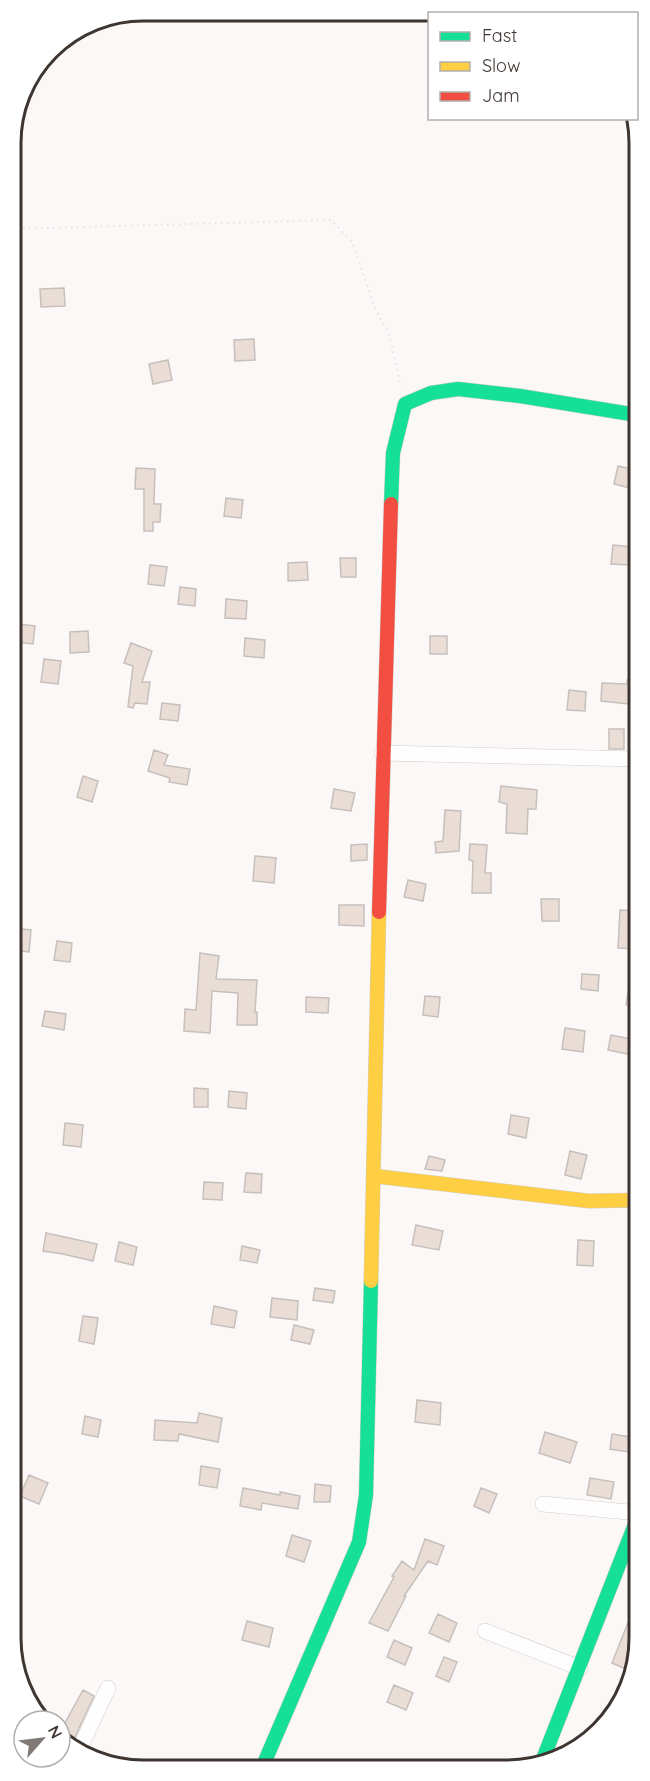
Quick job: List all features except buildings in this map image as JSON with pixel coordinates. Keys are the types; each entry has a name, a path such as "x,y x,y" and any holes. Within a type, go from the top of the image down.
{"street":[{"path":"265,1760 359,1542 366,1495 382,753 393,453 405,404 431,393 458,389 520,396 629,414"},
{"path":"382,753 629,759"},
{"path":"374,1176 589,1201 629,1200"},
{"path":"543,1504 629,1513"},
{"path":"545,1754 629,1540"},
{"path":"485,1631 580,1668"},
{"path":"82,1744 108,1688"}],"path":[{"path":"21,229 331,220 352,242 376,311 389,334 405,404"}],"traffic: fast":[{"path":"391,504 393,453 405,404 431,393 458,389 520,396 629,414"},
{"path":"265,1760 359,1542 366,1495 371,1281"},
{"path":"545,1754 629,1540"}],"traffic: slow":[{"path":"371,1281 379,912"},
{"path":"374,1176 589,1201 629,1200"}],"traffic: jam":[{"path":"379,912 391,504"}]}
